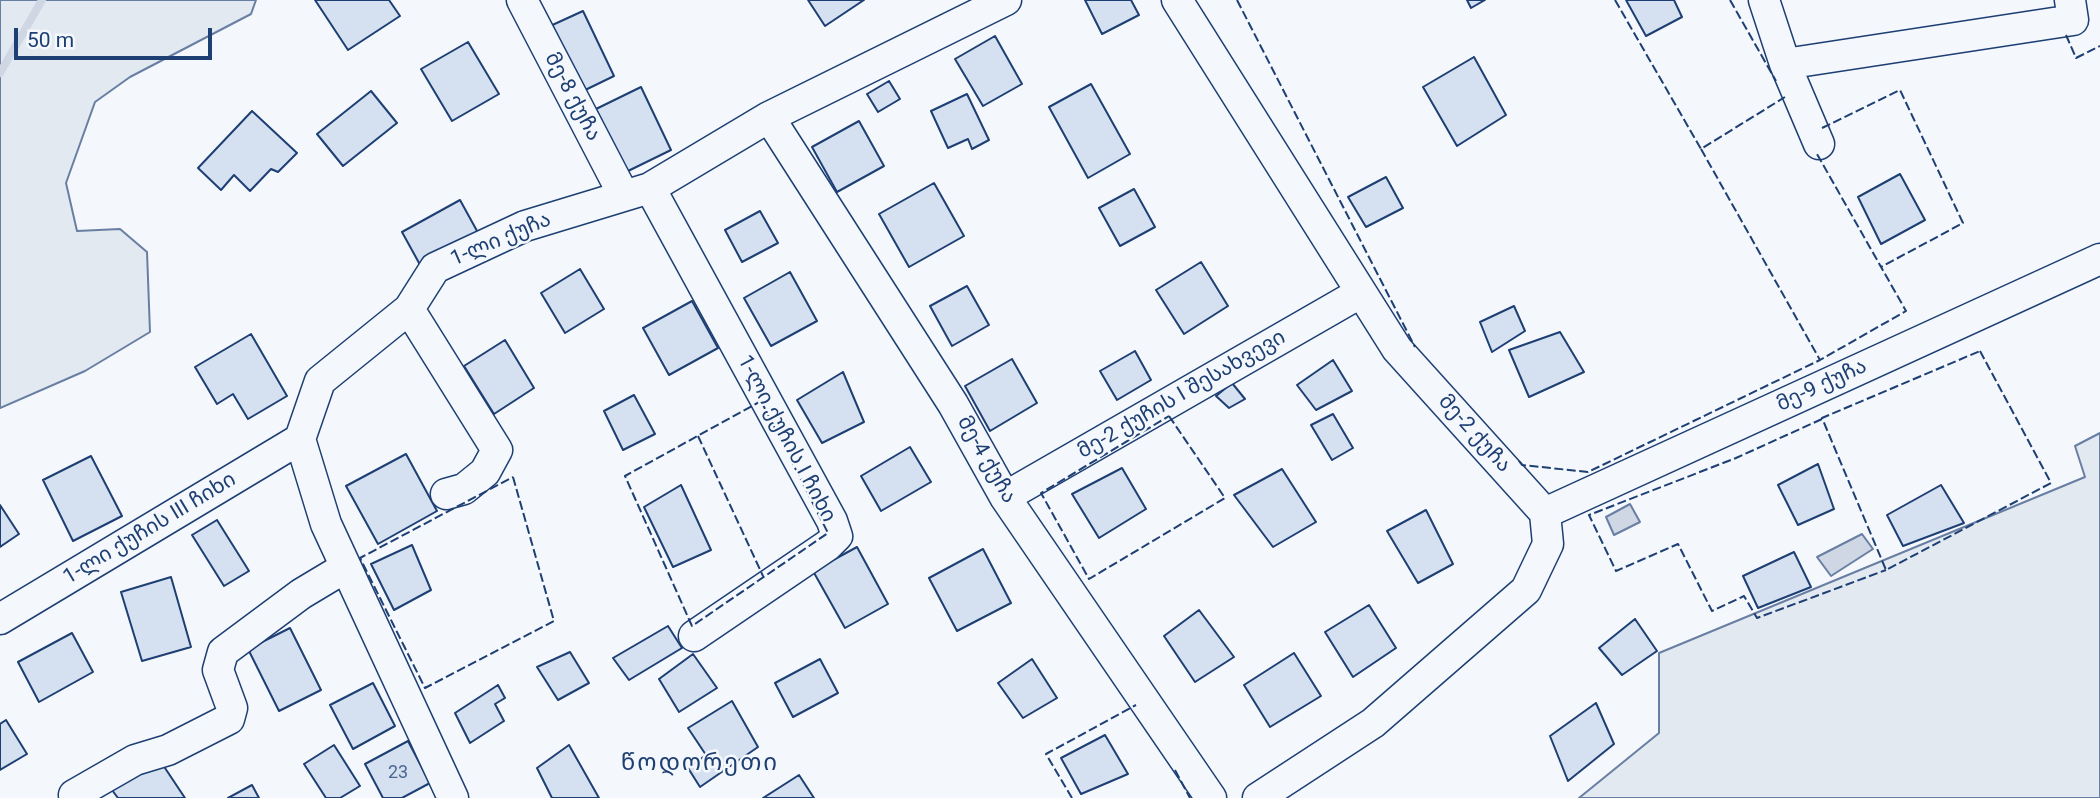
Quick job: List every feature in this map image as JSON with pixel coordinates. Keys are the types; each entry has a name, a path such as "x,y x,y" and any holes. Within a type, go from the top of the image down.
{"street":[{"name":"მე-8 ქუჩა","path":"523,0 637,191"},
{"name":"1-ლი ქუჩა","path":"300,439 320,381 409,309 435,268 525,226 637,191 769,117 1006,0"},
{"name":"მე-2 ქუჩა","path":"1177,0 1397,349 1545,513"},
{"path":"1764,0 1785,65 1819,144"},
{"path":"1785,65 2071,10"},
{"name":"მე-4 ქუჩა","path":"769,117 953,404 1005,496 1211,798"},
{"name":"1-ლი ქუჩის I ჩიხი","path":"637,191 826,510 837,536 828,545 694,636"},
{"name":"მე-9 ქუჩა","path":"1545,513 2100,259"},
{"name":"მე-2 ქუჩის I შესახვევი","path":"1005,496 1360,293"},
{"path":"409,309 497,450 485,472 464,489 446,495"},
{"path":"300,439 326,524 453,798"},
{"name":"1-ლი ქუჩის III ჩიხი","path":"0,619 300,439"},
{"path":"1258,798 1373,723 1526,590 1548,544 1545,513"},
{"path":"74,795 135,760 169,750 229,719 232,708 218,670 223,652 301,594 346,566"}],"shaded area":[{"path":"0,0 256,0 251,14 130,77 95,102 66,183 77,231 120,229 147,252 150,332 85,371 0,408"},
{"path":"2100,433 2100,798 1579,798 1659,733 1659,653 2085,477 2075,446"},
{"path":"1630,504 1640,522 1614,535 1606,517"},
{"path":"1862,534 1873,549 1831,576 1817,557"}],"building":[{"path":"315,0 389,0 400,16 348,50"},
{"path":"808,0 864,0 825,26"},
{"path":"1085,0 1131,0 1139,15 1102,34"},
{"path":"1467,0 1485,0 1471,8"},
{"path":"1626,0 1674,0 1682,17 1646,36"},
{"path":"583,11 614,76 579,93 548,27"},
{"path":"995,36 1022,84 983,106 955,59"},
{"path":"468,42 499,94 452,121 421,69"},
{"path":"1474,57 1506,115 1457,146 1423,87"},
{"path":"889,81 900,99 878,112 867,94"},
{"path":"1091,84 1130,154 1088,178 1049,107"},
{"path":"641,87 671,150 626,172 596,109"},
{"path":"371,91 397,123 343,166 317,134"},
{"path":"967,94 989,140 972,149 968,139 948,148 931,111"},
{"path":"252,111 297,153 278,172 271,169 250,191 234,175 221,190 198,168"},
{"path":"859,121 884,166 837,192 812,147"},
{"path":"1900,174 1925,220 1881,244 1858,197"},
{"path":"1386,177 1403,208 1366,227 1348,197"},
{"path":"934,183 964,236 909,267 879,214"},
{"path":"1134,189 1155,227 1120,246 1099,208"},
{"path":"460,200 482,240 424,272 402,232"},
{"path":"760,211 778,243 742,262 725,230"},
{"path":"1201,262 1228,306 1184,334 1156,290"},
{"path":"580,269 604,309 565,333 541,293"},
{"path":"790,272 817,321 771,346 744,298"},
{"path":"967,286 989,325 952,346 930,306"},
{"path":"692,301 718,348 669,375 643,328"},
{"path":"1514,306 1525,331 1492,352 1480,322"},
{"path":"1560,332 1584,372 1529,397 1509,350"},
{"path":"251,334 287,396 248,419 233,394 217,404 195,367"},
{"path":"505,340 534,388 494,414 464,366"},
{"path":"1135,351 1151,380 1117,400 1100,371"},
{"path":"1012,359 1037,403 990,431 965,386"},
{"path":"1333,360 1352,391 1316,410 1297,385"},
{"path":"843,372 864,422 822,443 797,400"},
{"path":"1232,383 1245,399 1229,408 1216,396"},
{"path":"634,395 655,434 623,450 604,411"},
{"path":"1333,414 1353,448 1332,460 1311,425"},
{"path":"910,447 931,482 881,511 861,476"},
{"path":"406,454 437,511 378,544 346,486"},
{"path":"91,456 122,516 73,541 43,480"},
{"path":"1818,464 1834,509 1798,525 1778,485"},
{"path":"1122,468 1146,509 1099,538 1072,494"},
{"path":"1282,469 1316,522 1273,547 1234,495"},
{"path":"681,485 711,550 673,567 644,507"},
{"path":"1941,485 1964,523 1903,546 1887,515"},
{"path":"0,505 19,534 0,547"},
{"path":"1426,510 1453,564 1418,583 1387,531"},
{"path":"217,520 249,571 224,586 192,535"},
{"path":"412,545 431,590 394,610 371,564"},
{"path":"857,547 888,604 845,628 813,571"},
{"path":"983,549 1011,603 957,631 929,578"},
{"path":"1794,552 1811,587 1758,608 1743,576"},
{"path":"171,577 191,647 142,661 121,592"},
{"path":"1369,605 1396,648 1353,677 1325,632"},
{"path":"1199,610 1234,657 1195,682 1164,636"},
{"path":"1635,619 1657,651 1622,675 1599,648"},
{"path":"668,626 682,648 629,680 613,658"},
{"path":"290,628 321,690 279,711 248,649"},
{"path":"72,633 93,672 39,702 18,662"},
{"path":"570,652 589,683 558,700 537,667"},
{"path":"1294,653 1321,696 1270,727 1244,685"},
{"path":"693,654 717,688 679,712 659,679"},
{"path":"820,659 838,693 793,717 775,683"},
{"path":"1032,659 1057,698 1023,718 998,683"},
{"path":"373,683 395,726 353,749 330,705"},
{"path":"498,685 505,698 495,704 504,721 470,743 455,713"},
{"path":"732,701 758,747 700,787 688,768 706,755 688,728"},
{"path":"1596,703 1614,744 1568,781 1550,736"},
{"path":"6,720 27,754 0,770 0,724"},
{"path":"1105,735 1128,774 1081,794 1061,758"},
{"path":"408,741 430,783 402,798 383,798 365,764"},
{"path":"334,745 360,786 340,798 326,798 304,764"},
{"path":"569,745 599,798 552,798 537,768"},
{"path":"159,759 185,798 118,798 109,786"},
{"path":"799,775 814,798 763,798"},
{"path":"252,785 259,798 228,798"}],"waterway":[{"path":"0,73 42,0"}],"fence":[{"path":"1237,0 1415,347"},
{"path":"1615,0 1701,149 1785,97"},
{"path":"1730,0 1776,81"},
{"path":"2066,35 2076,58 2100,46"},
{"path":"1822,128 1900,90 1963,223 1881,267"},
{"path":"1701,149 1820,360 1906,311 1817,154"},
{"path":"1980,351 2051,483 1886,570 1822,418 1980,351"},
{"path":"1519,461 1522,465 1588,472 1820,360"},
{"path":"761,401 828,533 692,626 625,476 761,401"},
{"path":"1169,416 1225,498 1089,579 1041,493 1169,416"},
{"path":"1822,419 1736,458 1589,515 1616,571 1678,544 1712,611 1744,596 1757,618 1886,570"},
{"path":"698,436 763,576"},
{"path":"513,477 554,621 425,688 360,558 513,477"},
{"path":"1072,798 1046,754 1136,705"},
{"path":"1175,770 1190,798"}],"district":[{"name":"წოდორეთი","path":"700,764"}]}
